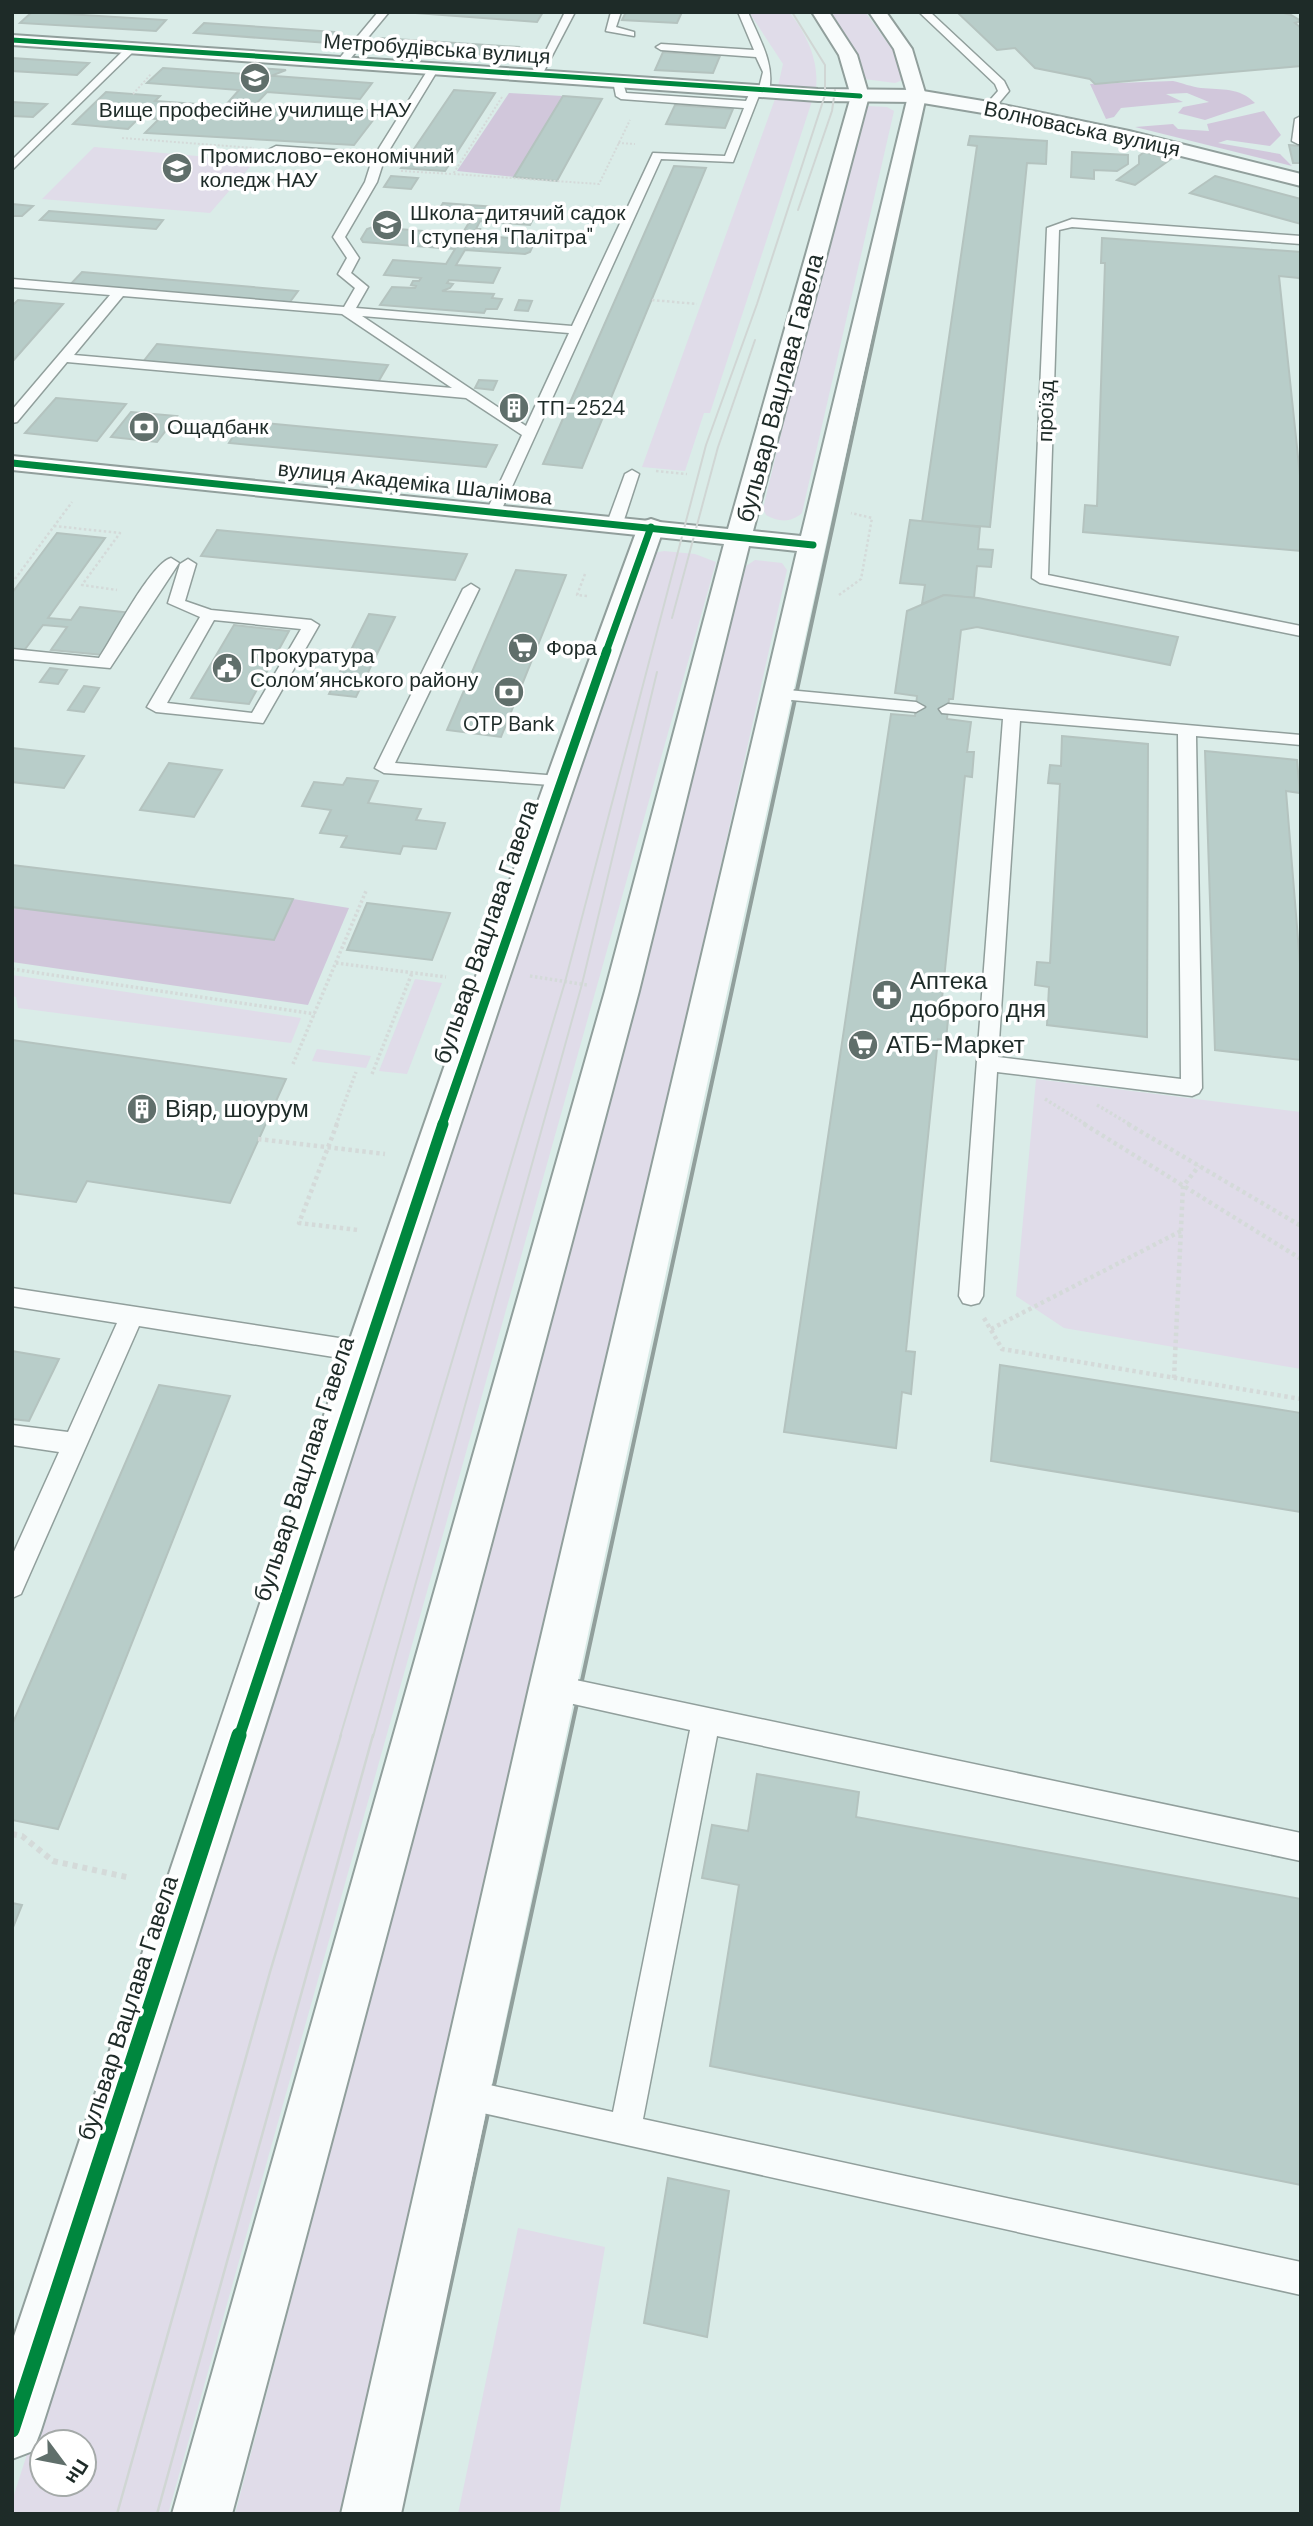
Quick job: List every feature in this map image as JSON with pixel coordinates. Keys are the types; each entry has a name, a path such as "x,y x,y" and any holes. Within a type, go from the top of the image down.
{"main road":[{"path":"820,12 848,55 859,96"},
{"path":"371,2514 552,1688 777,694 917,96 903,49 877,12"},
{"name":"Метробудівська вулиця","path":"12,40 537,75 757,95 859,96"},
{"name":"Волноваська вулиця","path":"859,96 917,96 989,107 1129,137 1301,180"},
{"name":"бульвар Вацлава Гавела","path":"202,2514 622,991 739,536 859,96"},
{"name":"вулиця Академіка Шалімова","path":"12,463 495,510 813,545"},
{"name":"бульвар Вацлава Гавела","path":"12,2430 365,1352 559,782 633,525"}],"lane":[{"path":"342,62 384,12"},
{"path":"537,75 570,12"},
{"path":"616,12 610,29 630,34"},
{"path":"495,510 657,155 729,160 768,72 743,12"},
{"path":"924,12 1000,83 1004,91 989,107"},
{"path":"661,47 761,54"},
{"path":"12,167 132,48"},
{"path":"347,312 362,287 344,274 353,258 340,237 377,163 434,68"},
{"path":"618,81 621,96 757,95"},
{"path":"1299,142 1301,119"},
{"path":"276,149 377,163"},
{"name":"проїзд","path":"1301,240 1072,223 1053,228 1040,578 1301,631"},
{"path":"12,283 576,330"},
{"path":"12,419 120,292"},
{"path":"347,312 528,433"},
{"path":"64,358 471,395"},
{"path":"632,474 633,525"},
{"path":"12,654 104,664 148,593 180,563 176,603 209,615 311,625 257,719 156,706 209,615"},
{"path":"471,589 384,768 559,782"},
{"path":"777,694 916,706"},
{"path":"948,709 1301,740"},
{"path":"971,1296 1012,715"},
{"path":"988,1063 1192,1088 1187,730"},
{"path":"12,1297 365,1352"},
{"path":"12,1586 131,1317"},
{"path":"12,1435 75,1444"},
{"path":"552,1688 1301,1847"},
{"path":"625,2131 706,1721"},
{"path":"462,2095 1301,2278"}],"path":[{"path":"133,94 141,85"},
{"path":"453,174 507,89"},
{"path":"377,163 453,174 599,184 642,97"},
{"path":"122,138 276,149"},
{"path":"652,300 697,304"},
{"path":"12,583 72,502"},
{"path":"839,595 861,579 872,518 848,512"},
{"path":"54,526 120,533 82,585 148,593"},
{"path":"585,574 577,595 588,596"},
{"path":"293,1064 366,891"},
{"path":"336,963 446,977"},
{"path":"12,969 315,1014"},
{"path":"372,1074 412,972"},
{"path":"988,1063 1301,1259"},
{"path":"356,1072 299,1223 358,1230"},
{"path":"1095,1104 1301,1226"},
{"path":"258,1139 384,1154"},
{"path":"1174,1378 1183,1186 1199,1166"},
{"path":"991,1329 1182,1230"},
{"path":"971,1296 1002,1349 1301,1399"},
{"path":"12,1834 22,1836 53,1861 131,1878"}],"shaded area":[{"path":"749,12 789,12 801,29 814,58 816,88 778,86 783,64"},
{"path":"828,12 865,12 893,50 905,79 895,83 864,79 855,55"},
{"path":"1173,81 1236,92 1255,103 1205,120 1178,113 1183,107 1209,102 1187,93 1166,94 1183,102 1121,108 1114,117 1106,119 1090,84"},
{"path":"509,93 563,96 514,177 457,171"},
{"path":"775,99 812,101 710,413 704,413 685,471 642,467"},
{"path":"859,107 887,107 894,111 802,513 789,520 775,519 766,515 763,509"},
{"path":"1264,111 1281,135 1270,146 1227,140 1218,143 1280,154 1292,166 1135,127 1173,124 1178,129 1209,131 1207,124"},
{"path":"94,147 255,161 210,213 42,199"},
{"path":"664,551 695,554 716,562 168,2514 12,2514 12,2501 28,2451 28,2498 98,2498 98,2428 35,2428 375,1364 648,554"},
{"path":"755,560 782,563 787,570 351,2514 235,2514 746,566"},
{"path":"293,899 349,908 308,1005 12,962 12,907 273,940"},
{"path":"12,975 301,1018 291,1043 18,1008 16,997 12,996"},
{"path":"415,979 442,983 407,1074 379,1071"},
{"path":"317,1049 371,1056 366,1068 312,1061"},
{"path":"1036,1079 1301,1112 1301,1369 1064,1328 1016,1296"},
{"path":"518,2228 605,2247 559,2514 458,2514"}],"building":[{"path":"32,12 166,20 156,31 20,23"},
{"path":"402,12 543,12 537,22"},
{"path":"626,12 682,12 677,23 622,20"},
{"path":"957,12 1280,12 1301,21 1295,23 1301,28 1301,66 1095,84 1090,79 1035,68 1015,48 997,50"},
{"path":"204,23 337,32 328,43 194,33"},
{"path":"380,38 519,47 512,59 371,50"},
{"path":"663,52 720,56 713,73 655,70"},
{"path":"12,58 89,63 77,75 12,71"},
{"path":"163,68 372,83 360,99 267,92 253,107 322,112 326,107 380,111 354,145 145,133 159,119 139,118 128,129 73,124 106,92 160,96 155,101 225,106 239,90 147,83"},
{"path":"257,68 286,70 271,76 254,71"},
{"path":"454,90 495,93 445,171 401,168"},
{"path":"563,96 602,99 557,181 514,177"},
{"path":"12,102 47,104 33,117 12,116"},
{"path":"675,105 733,109 725,128 666,124"},
{"path":"970,136 1047,141 1046,164 1027,163 990,527 922,522 977,146 968,145"},
{"path":"1289,145 1301,146 1301,163 1293,163"},
{"path":"1072,152 1128,155 1128,164 1117,171 1094,170 1094,179 1071,177"},
{"path":"1144,152 1171,159 1135,185 1117,180 1139,164 1139,156"},
{"path":"674,166 706,168 582,468 543,464"},
{"path":"391,176 418,178 411,189 384,187"},
{"path":"1215,176 1301,199 1301,224 1190,193"},
{"path":"443,203 538,210 530,225 480,221 476,229 480,229 478,233 473,234 535,241 530,252 525,254 465,250 456,265 500,268 493,283 449,280 447,283 453,284 442,291 494,294 492,298 502,299 497,309 486,309 484,313 380,305 392,287 415,288 416,286 411,285 413,281 419,281 421,278 384,275 393,260 446,264 455,249 363,242 361,239 367,229 373,227 462,234 470,221 434,218"},
{"path":"12,204 33,206 22,216 12,216"},
{"path":"49,211 163,220 156,229 40,220"},
{"path":"1102,238 1301,252 1301,281 1299,278 1279,276 1301,485 1301,551 1083,532 1085,505 1097,506 1105,263 1101,263"},
{"path":"82,272 298,291 287,306 68,287"},
{"path":"18,300 63,304 12,362 12,306"},
{"path":"519,300 532,301 528,311 515,310"},
{"path":"157,344 388,365 377,384 143,362"},
{"path":"479,380 497,381 493,390 475,388"},
{"path":"56,398 126,404 97,441 25,433"},
{"name":"ТП-2524","path":"509,403 525,405 520,414 504,412"},
{"name":"Ощадбанк","path":"131,412 177,416 157,442 111,437"},
{"path":"243,421 497,445 486,467 229,443"},
{"path":"910,520 980,527 978,549 993,550 991,567 977,566 974,598 944,595 922,604 925,585 900,583"},
{"path":"217,530 467,554 455,580 201,556"},
{"path":"57,533 105,538 48,618 71,620 80,607 132,613 103,655 51,650 67,627 43,625 23,652 12,651 12,593"},
{"path":"516,570 566,575 501,737 447,730"},
{"path":"944,595 978,598 1178,637 1170,665 977,627 961,630 953,699 949,699 947,719 971,722 967,752 974,752 972,777 965,776 941,1008 949,1009 946,1040 938,1039 906,1351 915,1352 911,1394 902,1392 896,1448 784,1432 891,714 915,716 917,696 895,693 907,611"},
{"path":"369,614 395,617 356,697 329,694"},
{"path":"234,625 289,631 249,704 191,698"},
{"path":"50,668 67,670 58,684 40,682"},
{"path":"84,686 99,688 84,712 68,710"},
{"path":"1062,736 1148,744 1147,1037 1047,1025 1049,987 1035,985 1037,962 1050,963 1060,784 1048,783 1050,765 1061,766"},
{"path":"12,748 84,756 64,788 12,782"},
{"path":"1205,751 1297,760 1300,793 1286,791 1301,976 1301,1060 1215,1050"},
{"path":"169,763 222,770 194,817 140,810"},
{"path":"347,778 378,781 368,803 421,809 416,820 445,823 436,849 403,846 400,854 341,847 347,836 320,833 331,810 302,806 314,782 343,785"},
{"path":"12,865 293,899 274,940 12,907"},
{"path":"367,903 450,913 432,960 347,950"},
{"name":"Віяр, шоурум","path":"12,1040 286,1079 230,1203 87,1181 76,1202 12,1193"},
{"path":"12,1351 59,1359 29,1421 12,1419"},
{"path":"1000,1365 1301,1413 1301,1512 991,1461"},
{"path":"159,1385 230,1396 58,1829 12,1820 12,1725"},
{"path":"757,1774 859,1792 856,1817 1301,1899 1301,2185 710,2066 739,1885 702,1878 712,1825 748,1831"},
{"path":"12,1903 22,1905 12,1930"},
{"path":"668,2178 729,2191 707,2337 644,2323"}],"tram line":[{"path":"340,1737 565,982 706,445 757,304 825,95 825,65 792,12"},
{"path":"798,210 832,111 835,90"},
{"path":"672,618 718,447 755,340"},
{"path":"373,1737 582,984 657,672"},
{"path":"117,2514 270,1972 341,1735"},
{"path":"157,2514 373,1735"}],"cycle path":[{"path":"12,40 860,96"},
{"path":"12,463 813,545"},
{"path":"12,2430 365,1352 559,782 651,527"}],"place":[{"name":"Вище професійне училище НАУ","path":"255,78"},
{"name":"Промислово-економічний коледж НАУ","path":"177,168"},
{"name":"Школа-дитячий садок І ступеня \"Палітра\"","path":"387,225"},
{"name":"ТП-2524","path":"514,408"},
{"name":"Ощадбанк","path":"144,427"},
{"name":"Фора","path":"523,648"},
{"name":"Прокуратура Солом’янського району","path":"227,668"},
{"name":"OTP Bank","path":"509,692"},
{"name":"Аптека доброго дня","path":"887,995"},
{"name":"АТБ-Маркет","path":"863,1045"},
{"name":"Віяр, шоурум","path":"142,1109"}]}
